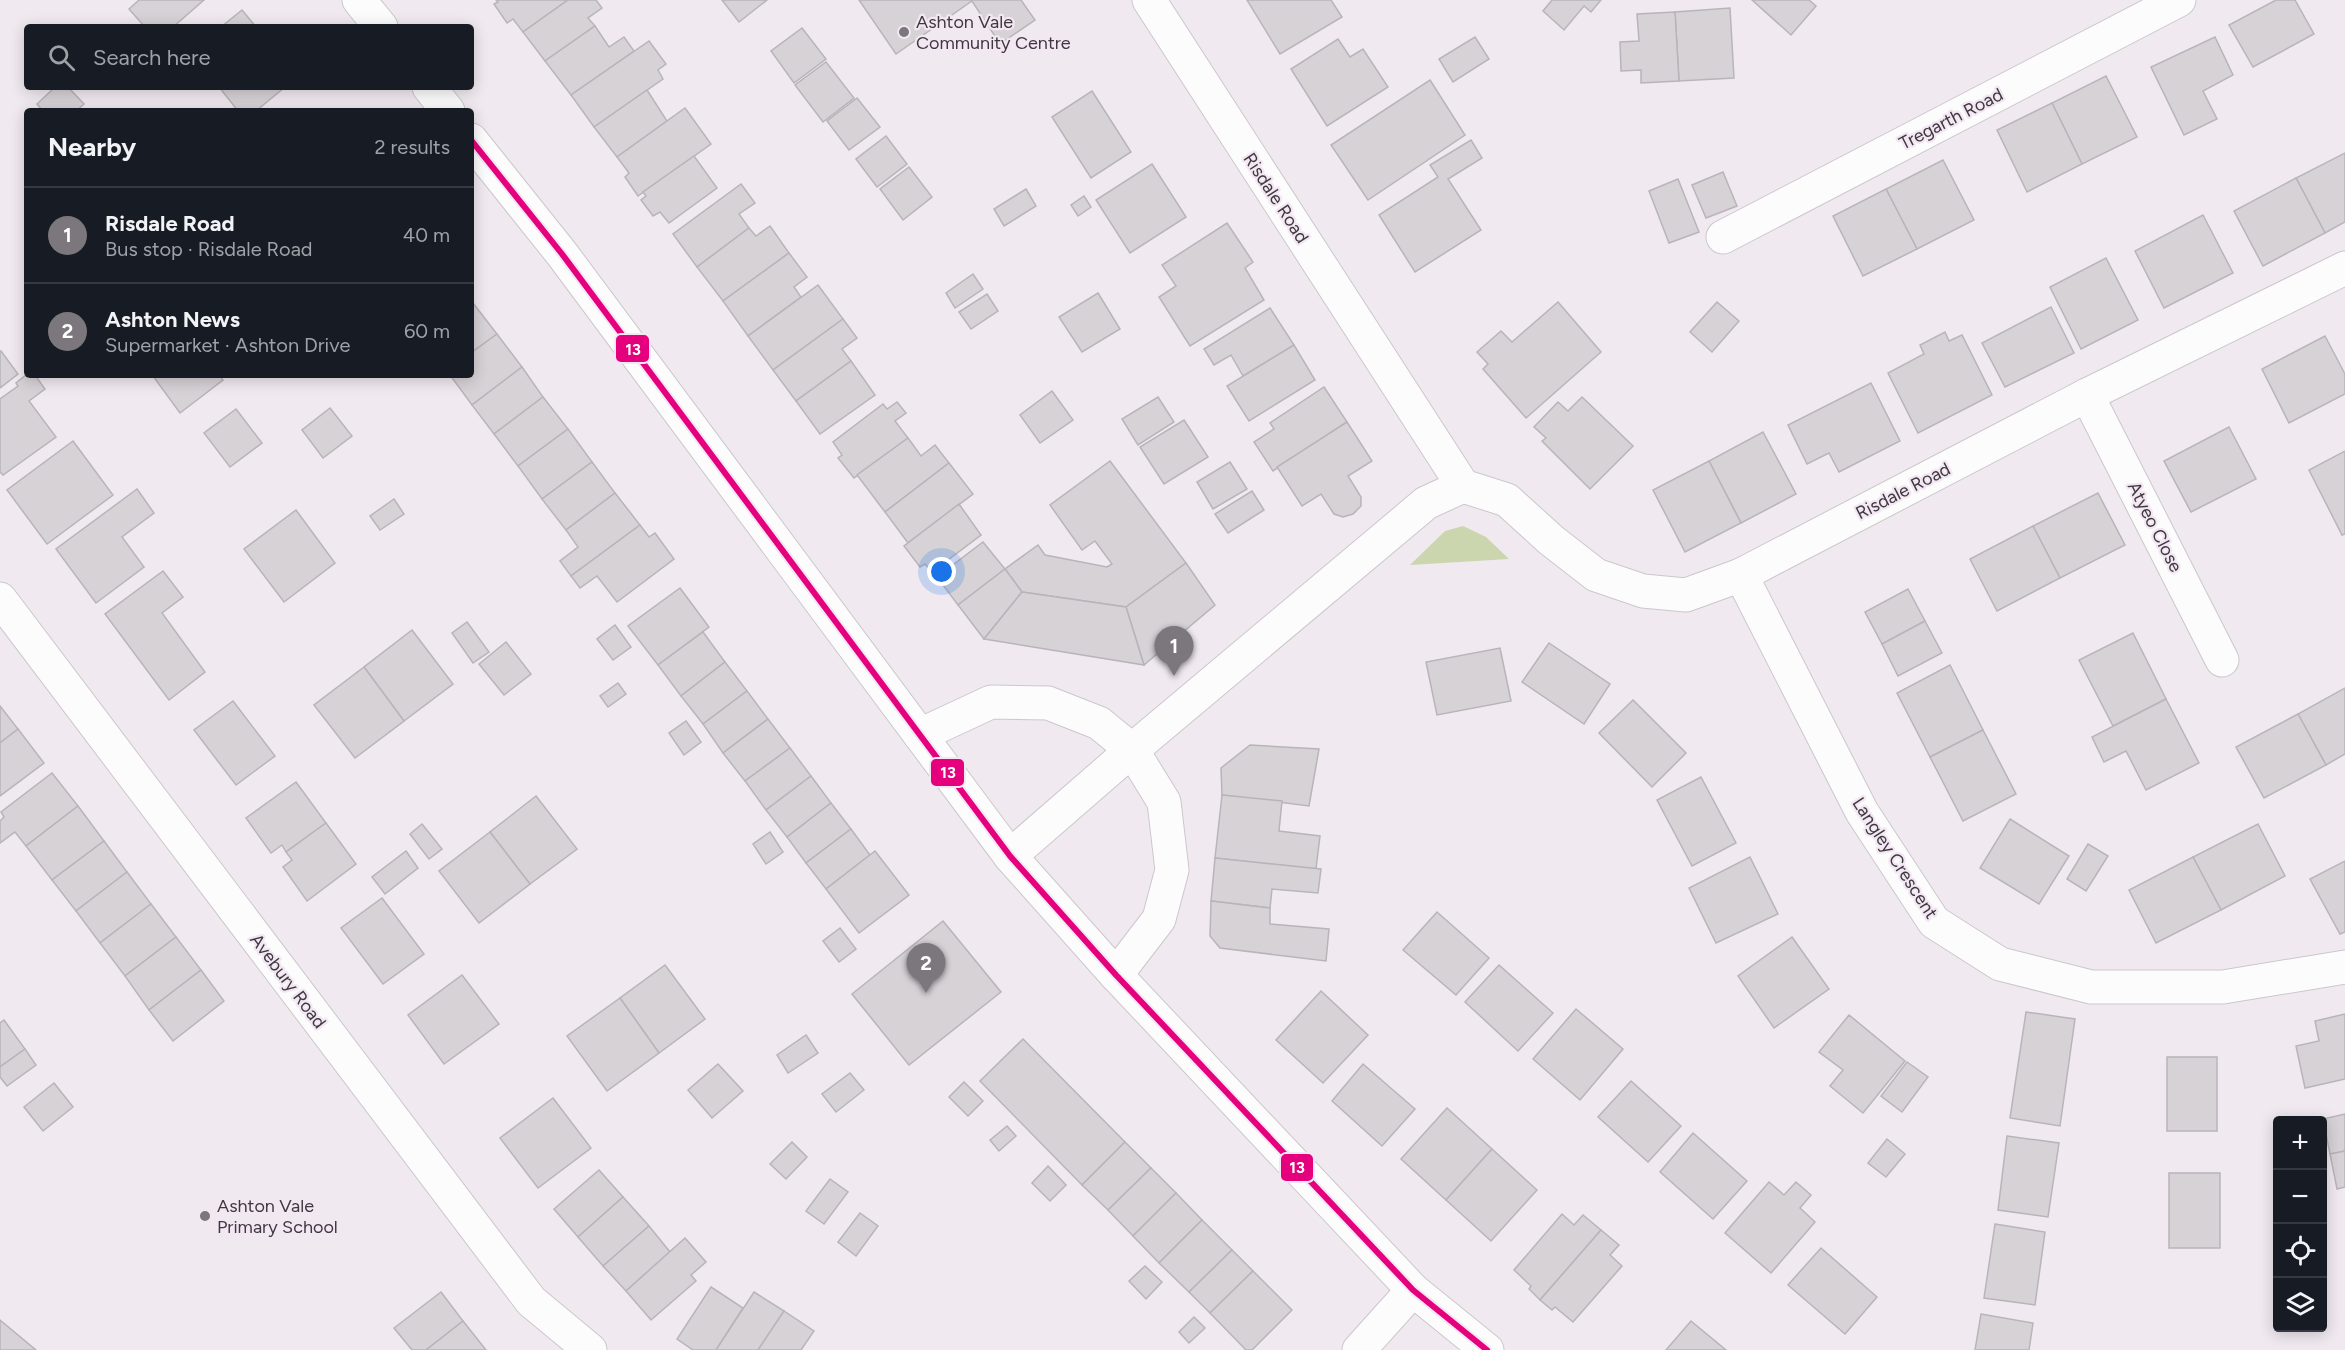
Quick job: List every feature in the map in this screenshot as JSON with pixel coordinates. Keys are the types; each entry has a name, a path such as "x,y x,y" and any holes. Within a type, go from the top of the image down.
{"street":[{"path":"359,0 379,24"},
{"name":"Risdale Road","path":"1149,0 1463,486 1507,500 1551,540 1596,575 1643,591 1686,595 1741,575 2087,395 2345,268"},
{"name":"Tregarth Road","path":"1723,237 2178,0"},
{"path":"431,90 446,108"},
{"path":"474,144 562,254 1010,856 1116,975 1413,1290 1486,1350"},
{"name":"Atyeo Close","path":"2087,395 2222,660"},
{"path":"1010,856 1132,750 1426,503 1463,486"},
{"name":"Langley Crescent","path":"1741,575 1862,812 1934,922 2000,964 2091,987 2223,987 2345,967"},
{"name":"Avebury Road","path":"0,599 531,1301 590,1350"},
{"path":"920,735 991,702 1048,703 1099,723 1132,750 1164,802 1172,870 1159,919 1116,975"},
{"path":"1359,1350 1413,1290"}],"green space":[{"path":"1463,526 1486,537 1509,559 1410,565 1445,531"}],"building":[{"path":"139,0 204,0 176,24 142,24 129,9"},
{"path":"496,0 568,0 523,32 513,19 507,23 494,4 498,2"},
{"path":"568,0 596,0 602,8 588,18 595,26 545,61 523,32"},
{"path":"722,0 767,0 739,22"},
{"name":"Ashton Vale Community Centre","path":"859,0 1021,0 1035,20 1000,44 972,1 896,54"},
{"path":"1247,0 1331,0 1342,17 1280,54"},
{"path":"1552,0 1601,0 1591,12 1584,6 1564,30 1543,11"},
{"path":"1752,0 1809,0 1816,6 1791,35"},
{"path":"2276,0 2295,0 2314,34 2253,67 2229,25"},
{"path":"1730,8 1734,78 1679,81 1675,12"},
{"path":"242,10 254,24 225,24"},
{"path":"1675,12 1679,81 1641,83 1641,70 1621,71 1620,42 1639,41 1637,14"},
{"path":"595,26 609,47 624,37 634,51 571,95 545,61"},
{"path":"802,28 826,59 794,83 771,51"},
{"path":"1475,37 1489,59 1453,82 1439,59"},
{"path":"2215,37 2233,75 2203,91 2217,119 2184,135 2151,67"},
{"path":"1338,39 1350,57 1363,49 1388,87 1327,126 1291,69"},
{"path":"649,41 666,64 658,70 663,79 594,127 571,95"},
{"path":"826,62 854,98 823,122 795,85"},
{"path":"2106,76 2137,137 2082,164 2052,103"},
{"path":"1430,80 1465,135 1368,200 1331,145"},
{"path":"52,90 71,90 84,104 79,108 40,108 37,104"},
{"path":"221,90 281,90 260,108 236,108"},
{"path":"647,90 667,121 617,157 594,127"},
{"path":"1092,91 1131,152 1091,178 1052,117"},
{"path":"857,98 880,127 849,150 827,121"},
{"path":"2052,103 2082,164 2027,192 1997,130"},
{"path":"685,108 711,144 638,196 625,177 629,173 617,157"},
{"path":"886,136 907,164 877,187 856,159"},
{"path":"1471,140 1482,158 1448,179 1481,230 1415,272 1379,215 1438,177 1430,165"},
{"path":"2345,153 2345,222 2325,233 2296,178"},
{"path":"694,156 717,188 669,223 660,212 653,216 641,200 646,196 643,192"},
{"path":"1943,160 1974,220 1917,249 1886,189"},
{"path":"1152,164 1186,217 1130,253 1096,200"},
{"path":"909,167 932,197 903,220 880,189"},
{"path":"1723,172 1737,206 1706,218 1692,185"},
{"path":"2296,178 2325,233 2263,266 2234,211"},
{"path":"1678,179 1699,232 1669,243 1649,191"},
{"path":"741,184 755,203 739,214 749,228 697,267 673,234"},
{"path":"1026,189 1036,206 1004,226 994,209"},
{"path":"1886,189 1917,249 1863,276 1833,216"},
{"path":"1084,196 1091,207 1078,216 1071,205"},
{"path":"2203,215 2233,273 2164,308 2135,251"},
{"path":"1227,223 1253,262 1245,268 1264,300 1190,346 1159,297 1176,286 1162,265"},
{"path":"770,226 789,253 723,301 697,267 749,228 756,236"},
{"path":"789,253 807,277 794,287 801,297 748,336 723,301"},
{"path":"2106,258 2138,320 2081,349 2050,287"},
{"path":"973,274 983,289 955,308 946,293"},
{"path":"818,285 843,319 773,370 748,336"},
{"path":"1098,293 1120,329 1082,352 1059,317"},
{"path":"987,294 998,311 971,329 959,312"},
{"path":"1558,302 1601,352 1526,418 1483,369 1488,364 1477,352 1501,331 1512,342"},
{"path":"1717,302 1739,321 1712,352 1690,332"},
{"path":"474,304 497,334 474,351"},
{"path":"2051,307 2074,353 2005,387 1982,343"},
{"path":"1270,308 1294,345 1243,376 1231,355 1214,365 1204,349"},
{"path":"843,319 857,338 842,349 851,361 796,401 773,370"},
{"path":"1945,332 1949,341 1962,335 1992,395 1918,433 1888,373 1924,354 1920,345"},
{"path":"497,334 522,367 472,405 452,378 474,378 474,351"},
{"path":"2325,336 2345,374 2345,394 2289,423 2262,369"},
{"path":"1294,345 1315,380 1249,421 1227,386"},
{"path":"0,352 18,374 0,388"},
{"path":"851,361 875,395 820,434 796,401"},
{"path":"522,367 543,397 494,434 472,405"},
{"path":"24,376 37,378 45,389 29,401 56,437 3,475 0,472 0,399 18,386 16,383"},
{"path":"154,378 221,378 223,380 180,413"},
{"path":"1871,383 1900,441 1839,472 1829,453 1807,464 1788,425"},
{"path":"1324,387 1347,422 1273,471 1254,442 1274,429 1270,423"},
{"path":"1052,391 1073,420 1040,443 1020,415"},
{"path":"543,397 568,429 518,466 494,434"},
{"path":"1158,397 1174,422 1138,445 1122,419"},
{"path":"1582,397 1633,446 1590,489 1542,441 1546,438 1534,427 1558,402 1568,411"},
{"path":"897,402 906,413 895,421 908,438 854,478 838,458 842,455 833,442 883,404 887,409"},
{"path":"330,408 352,436 323,458 302,430"},
{"path":"236,409 262,443 230,467 204,433"},
{"path":"1184,420 1208,457 1164,484 1140,447"},
{"path":"1347,422 1372,461 1348,476 1361,497 1361,506 1353,514 1343,517 1334,514 1321,494 1302,506 1277,467"},
{"path":"2229,427 2256,479 2191,512 2164,461"},
{"path":"568,429 592,462 542,499 518,466"},
{"path":"1763,432 1796,494 1741,523 1709,461"},
{"path":"908,438 921,456 935,445 949,463 885,512 857,475"},
{"path":"73,441 113,495 47,544 7,490"},
{"path":"2345,451 2345,534 2342,535 2309,470"},
{"path":"1110,461 1186,563 1126,607 1022,592 1005,569 1038,545 1045,555 1107,567 1112,564 1095,541 1082,550 1050,505"},
{"path":"1709,461 1741,523 1685,552 1653,490"},
{"path":"592,462 615,493 566,530 542,499"},
{"path":"1230,462 1247,489 1213,509 1197,482"},
{"path":"949,463 973,494 908,543 885,512"},
{"path":"137,489 154,513 122,537 144,567 96,603 56,549"},
{"path":"1252,491 1264,510 1228,533 1215,514"},
{"path":"615,493 640,525 571,576 560,561 578,547 566,530"},
{"path":"2098,493 2125,545 2060,578 2033,526"},
{"path":"394,499 404,514 380,530 370,516"},
{"path":"959,504 981,535 932,572 925,564 920,567 904,546"},
{"path":"296,510 335,563 284,602 244,549"},
{"path":"640,525 649,537 655,533 674,559 617,602 597,576 580,588 571,576"},
{"path":"2033,526 2060,578 1997,611 1970,559"},
{"path":"983,542 1005,569 958,605 937,577"},
{"path":"1186,563 1215,605 1144,665 1126,607"},
{"path":"1005,569 1022,592 984,639 958,605"},
{"path":"163,571 183,597 162,613 205,672 169,700 105,614"},
{"path":"680,588 709,627 658,665 628,626"},
{"path":"1908,589 1925,621 1882,644 1865,612"},
{"path":"1022,592 1126,607 1144,665 984,639"},
{"path":"1925,621 1942,653 1898,676 1882,644"},
{"path":"467,622 489,652 473,663 452,633"},
{"path":"615,625 631,647 613,660 597,639"},
{"path":"412,630 453,684 404,721 364,667"},
{"path":"703,632 725,662 681,696 658,665"},
{"path":"2133,633 2166,699 2113,726 2079,660"},
{"path":"506,642 531,674 504,695 479,664"},
{"path":"1549,643 1610,684 1584,724 1522,682"},
{"path":"1500,648 1511,701 1437,715 1426,662"},
{"path":"725,662 747,691 703,724 681,696"},
{"path":"1950,665 1983,730 1930,757 1897,693"},
{"path":"364,667 404,721 355,758 314,705"},
{"path":"618,683 626,694 608,707 600,696"},
{"path":"2345,688 2345,754 2326,765 2298,714"},
{"path":"747,691 768,719 723,753 703,724"},
{"path":"2166,699 2199,763 2146,790 2126,751 2104,762 2092,737"},
{"path":"1633,700 1686,753 1652,787 1599,733"},
{"path":"233,701 275,756 236,785 194,730"},
{"path":"0,706 18,729 0,743"},
{"path":"2298,714 2326,765 2264,798 2236,747"},
{"path":"768,719 790,748 745,781 723,753"},
{"path":"686,721 701,742 684,755 669,733"},
{"path":"18,729 44,763 0,796 0,743"},
{"path":"1983,730 2016,794 1963,821 1930,757"},
{"path":"1250,745 1319,749 1309,806 1222,795 1221,768"},
{"path":"790,748 811,776 766,810 745,781"},
{"path":"52,773 78,806 26,846 15,832 0,843 0,821 4,817 1,812"},
{"path":"811,776 831,803 787,837 766,810"},
{"path":"1701,777 1736,843 1692,866 1657,800"},
{"path":"296,782 326,823 286,852 282,845 271,853 246,818"},
{"path":"1222,795 1282,801 1279,831 1320,836 1316,869 1215,858"},
{"path":"536,796 577,849 530,884 490,832"},
{"path":"831,803 851,829 806,863 787,837"},
{"path":"78,806 104,841 52,880 26,846"},
{"path":"2010,819 2069,856 2039,904 1980,868"},
{"path":"326,823 356,864 307,901 283,867 292,860 286,852"},
{"path":"422,824 442,849 429,859 410,834"},
{"path":"2258,824 2285,876 2221,910 2193,857"},
{"path":"851,829 870,855 826,889 806,863"},
{"path":"490,832 530,884 479,923 439,871"},
{"path":"770,832 783,852 766,864 753,844"},
{"path":"104,841 127,872 76,911 52,880"},
{"path":"2088,844 2108,856 2086,891 2067,879"},
{"path":"406,851 418,868 385,894 372,877"},
{"path":"875,851 909,895 859,933 826,889"},
{"path":"1750,857 1778,914 1716,943 1689,888"},
{"path":"2193,857 2221,910 2156,943 2129,890"},
{"path":"1215,858 1321,869 1318,893 1272,889 1270,908 1211,901"},
{"path":"2345,861 2345,932 2340,934 2310,879"},
{"path":"127,872 151,904 100,943 76,911"},
{"path":"382,898 424,954 383,984 341,928"},
{"path":"1211,901 1270,908 1270,924 1329,929 1326,961 1220,948 1210,936"},
{"path":"151,904 176,937 125,976 100,943"},
{"path":"1437,912 1489,958 1456,995 1403,950"},
{"path":"943,921 1001,992 909,1065 852,994"},
{"path":"840,928 856,949 839,962 823,941"},
{"path":"176,937 201,970 149,1010 125,976"},
{"path":"1792,937 1829,989 1774,1028 1738,976"},
{"path":"665,965 705,1019 659,1053 620,998"},
{"path":"1499,965 1553,1013 1518,1051 1465,1002"},
{"path":"201,970 224,1001 173,1041 149,1010"},
{"path":"462,975 499,1024 444,1064 408,1015"},
{"path":"1321,991 1368,1035 1323,1083 1276,1040"},
{"path":"620,998 659,1053 607,1091 567,1036"},
{"path":"1576,1009 1623,1049 1580,1100 1533,1059"},
{"path":"2026,1012 2075,1019 2060,1126 2010,1118"},
{"path":"2345,1014 2345,1079 2305,1088 2296,1046 2319,1041 2315,1021"},
{"path":"1849,1015 1905,1061 1863,1113 1830,1086 1843,1070 1819,1052"},
{"path":"4,1020 25,1049 0,1067 0,1023"},
{"path":"806,1035 818,1053 788,1073 777,1055"},
{"path":"1023,1039 1125,1142 1082,1185 980,1081"},
{"path":"25,1049 36,1065 7,1086 0,1077 0,1067"},
{"path":"2167,1057 2217,1057 2217,1131 2167,1131"},
{"path":"1907,1062 1928,1077 1902,1112 1881,1096"},
{"path":"718,1064 743,1091 712,1118 688,1090"},
{"path":"1363,1064 1415,1109 1382,1146 1332,1101"},
{"path":"850,1073 864,1090 836,1112 822,1094"},
{"path":"1631,1081 1681,1126 1648,1162 1598,1117"},
{"path":"964,1082 983,1101 968,1116 949,1097"},
{"path":"54,1083 73,1107 43,1131 24,1107"},
{"path":"553,1098 591,1148 538,1188 500,1138"},
{"path":"1447,1108 1492,1149 1446,1200 1401,1159"},
{"path":"2345,1114 2345,1151 2330,1154 2327,1118"},
{"path":"1007,1126 1016,1136 999,1151 990,1140"},
{"path":"1693,1133 1747,1181 1713,1219 1660,1172"},
{"path":"2007,1136 2059,1143 2048,1217 1998,1210"},
{"path":"1887,1139 1905,1154 1886,1177 1868,1163"},
{"path":"792,1142 807,1157 786,1179 770,1164"},
{"path":"1125,1142 1151,1168 1108,1210 1082,1185"},
{"path":"1492,1149 1537,1190 1491,1241 1446,1200"},
{"path":"2345,1151 2345,1187 2337,1189 2330,1154"},
{"path":"1048,1166 1066,1185 1050,1201 1032,1183"},
{"path":"1151,1168 1176,1193 1133,1236 1108,1210"},
{"path":"599,1170 623,1197 578,1237 554,1209"},
{"path":"2169,1173 2220,1173 2220,1248 2169,1248"},
{"path":"830,1179 848,1192 824,1224 806,1211"},
{"path":"1769,1182 1784,1195 1796,1182 1811,1195 1800,1208 1815,1222 1771,1273 1725,1233"},
{"path":"1176,1193 1202,1220 1159,1263 1133,1236"},
{"path":"623,1197 649,1226 603,1266 578,1237"},
{"path":"860,1213 878,1226 856,1256 838,1242"},
{"path":"1562,1214 1574,1225 1583,1215 1601,1230 1540,1300 1529,1289 1531,1286 1514,1270"},
{"path":"1202,1220 1232,1250 1189,1292 1159,1263"},
{"path":"1995,1224 2045,1232 2035,1305 1984,1298"},
{"path":"649,1226 670,1252 626,1291 603,1266"},
{"path":"1601,1230 1619,1245 1610,1255 1622,1266 1573,1322 1555,1307 1552,1310 1540,1300"},
{"path":"685,1238 706,1262 691,1275 696,1281 651,1320 626,1291"},
{"path":"1821,1248 1877,1297 1845,1334 1788,1285"},
{"path":"1232,1250 1253,1271 1210,1313 1189,1292"},
{"path":"1145,1266 1162,1282 1146,1299 1129,1281"},
{"path":"1253,1271 1292,1310 1252,1350 1246,1350 1210,1313"},
{"path":"711,1287 743,1308 716,1350 693,1350 677,1339"},
{"path":"441,1292 463,1321 426,1350 412,1350 394,1328"},
{"path":"754,1292 784,1311 758,1350 716,1350"},
{"path":"784,1311 814,1331 801,1350 758,1350"},
{"path":"1981,1314 2033,1323 2029,1350 1975,1350"},
{"path":"1194,1317 1205,1328 1189,1343 1179,1332"},
{"path":"0,1320 36,1350 0,1350"},
{"path":"463,1321 486,1350 426,1350"},
{"path":"1691,1321 1726,1350 1666,1350"}],"transit line":[{"name":"13","path":"474,144 562,254 1010,856 1116,975 1413,1290 1487,1350"}],"place":[{"name":"Ashton Vale Community Centre","path":"904,32"},
{"name":"Risdale Road","path":"1174,676"},
{"name":"Ashton News","path":"926,993"},
{"name":"Ashton Vale Primary School","path":"205,1216"}]}
